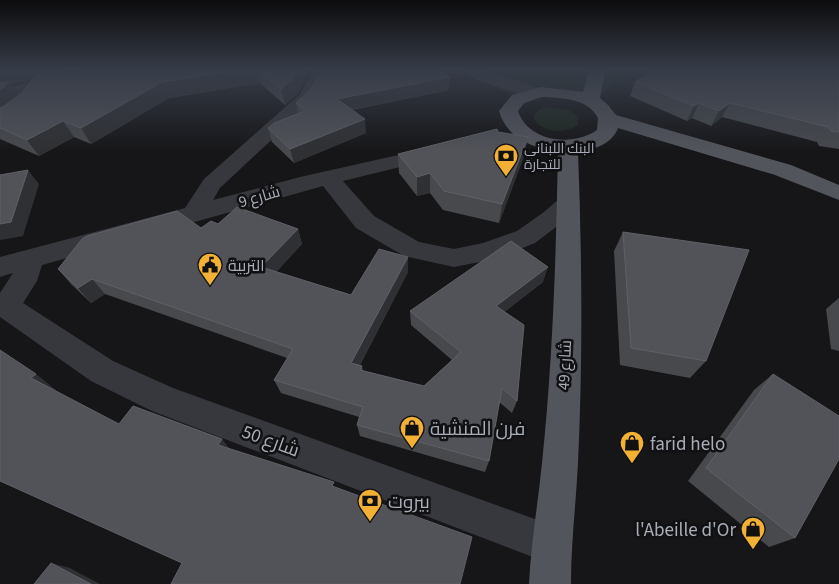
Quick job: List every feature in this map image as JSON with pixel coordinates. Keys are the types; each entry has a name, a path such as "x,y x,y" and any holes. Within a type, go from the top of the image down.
{"main road":[{"path":"523,97 513,103 508,111 508,118 512,126 534,140 568,146 596,140 605,134 609,127 609,119 605,112 590,101 580,97"},
{"path":"609,119 783,170 839,193"},
{"name":"شارع 49","path":"550,584 569,269 568,146"}],"street":[{"path":"24,109 32,97"},
{"path":"193,214 212,184 306,97"},
{"path":"506,97 513,103"},
{"path":"496,138 521,133"},
{"name":"شارع 9","path":"0,267 328,178 453,149"},
{"path":"328,178 365,222 413,250 454,258 486,252 526,237 552,218 568,203"},
{"name":"شارع 50","path":"31,259 24,281 3,306 102,371 164,400 551,544"}],"shaded area":[{"path":"546,107 569,110 578,117 578,125 561,131 554,131 543,127 534,119 534,115 540,109"}],"building":[{"path":"16,97 135,97 81,128 63,121 27,140 0,128 0,108"},
{"path":"302,97 346,97 337,99 365,119 290,149 268,128 274,123 305,111 296,103"},
{"path":"672,97 839,97 839,132 831,131 828,127 730,103 719,111 699,103 694,106"},
{"path":"497,129 498,132 528,137 502,204 444,191 430,173 417,177 398,154"},
{"path":"28,170 11,222 0,224 0,175"},
{"path":"237,207 298,229 261,267 351,295 379,249 408,257 351,363 362,366 360,370 424,386 461,352 410,311 511,241 548,267 496,306 524,325 517,401 502,388 489,461 357,425 363,407 274,380 293,349 92,279 78,288 58,269 82,239 87,236 177,211 201,228 211,221 218,224"},
{"path":"623,232 749,250 706,361 631,348"},
{"path":"0,350 36,374 31,378 119,424 133,406 222,439 218,445 334,482 332,486 472,537 460,584 171,584 182,563 0,481"},
{"path":"773,374 839,416 839,459 795,538 706,468"},
{"path":"51,563 91,584 34,584"}],"place":[{"name":"البنك اللبناني للتجارة","path":"506,177"},
{"name":"التربية","path":"210,286"},
{"name":"فرن المنشية","path":"412,449"},
{"name":"farid helo","path":"632,464"},
{"name":"بيروت","path":"370,522"},
{"name":"l'Abeille d'Or","path":"753,550"}]}
